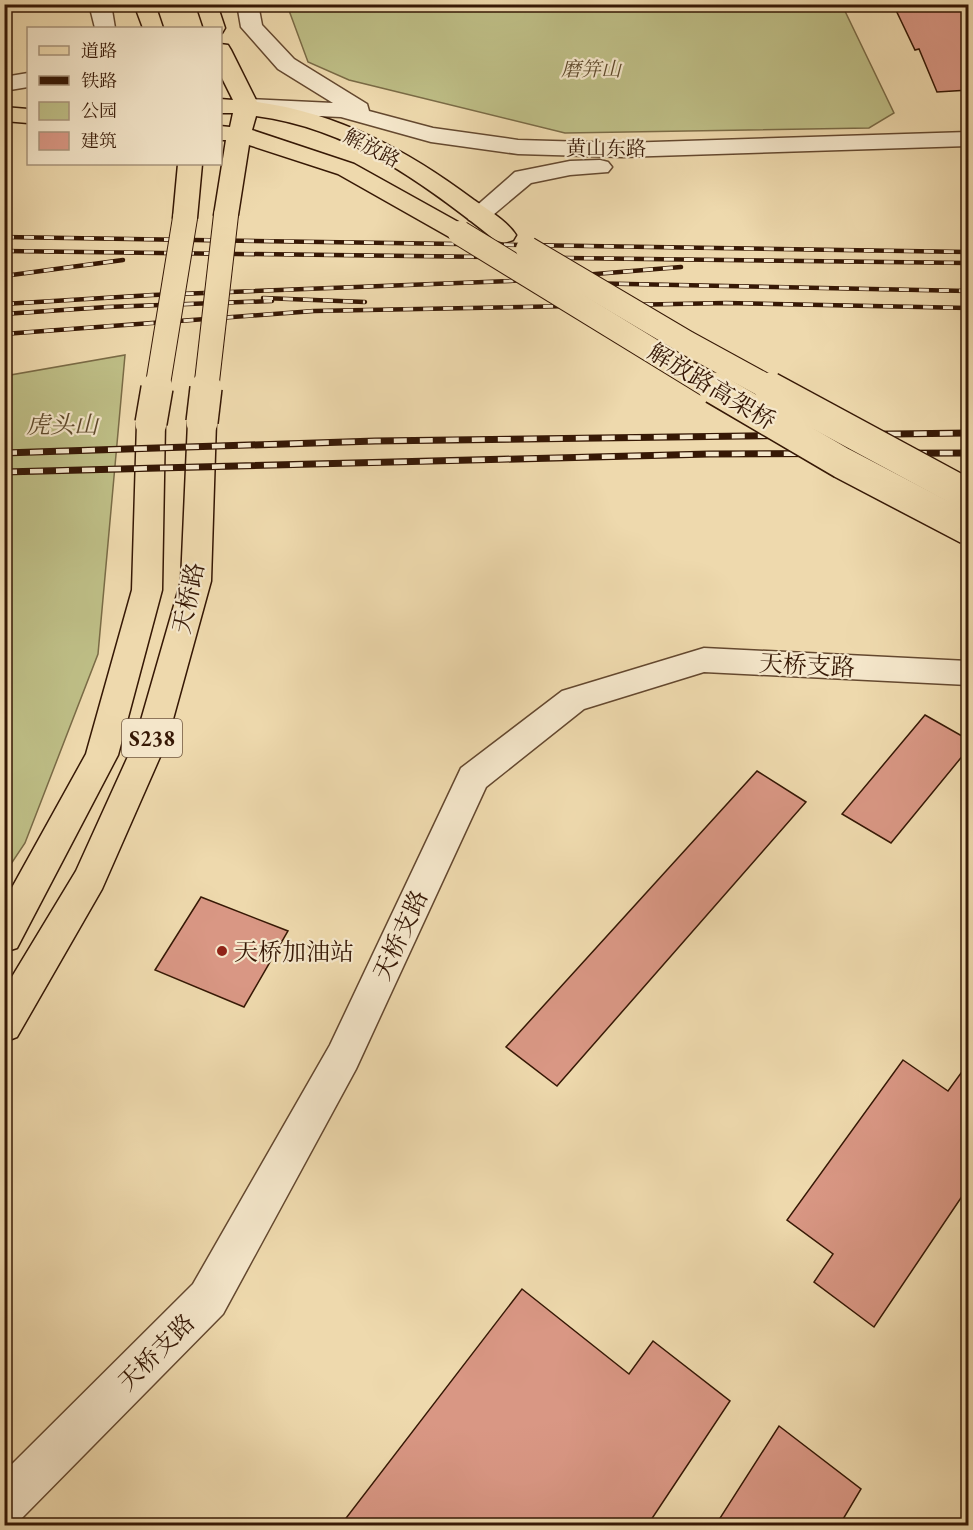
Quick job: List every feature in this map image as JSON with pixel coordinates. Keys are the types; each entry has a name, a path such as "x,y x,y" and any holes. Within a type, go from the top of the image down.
{"main road":[{"path":"206,4 214,27"},
{"path":"222,54 247,106"},
{"path":"4,114 24,96"},
{"name":"解放路","path":"222,106 247,106 322,125 387,152 469,224"},
{"name":"天桥路","path":"4,1025 90,879 151,741 196,581 202,422 226,215 230,134 247,106"},
{"name":"解放路","path":"230,134 346,169 469,224 504,235"},
{"name":"天桥路","path":"4,938 102,755 147,590 151,423 184,218 190,165"},
{"name":"解放路高架桥","path":"469,224 666,360 842,463 969,529"},
{"name":"解放路高架桥","path":"504,235 687,343 969,495"}],"street":[{"path":"100,4 105,27"},
{"path":"247,4 252,27 286,64 376,120"},
{"path":"4,84 24,96"},
{"name":"黄山东路","path":"247,106 342,110 431,135 518,147 622,150 969,139"},
{"name":"黄山东路","path":"469,224 523,177 570,168 969,157"},
{"name":"天桥支路","path":"4,1504 208,1299 343,1057 473,778 573,700 704,660 969,673"}],"green space":[{"name":"磨笄山","path":"287,5 842,5 894,113 869,128 565,133 349,80 308,62"},
{"name":"虎头山","path":"125,355 98,654 25,843 5,873 5,376"}],"building":[{"path":"893,4 969,4 969,90 937,92 919,49 915,50"},
{"path":"925,715 969,740 969,748 891,843 842,814"},
{"path":"757,771 806,802 557,1086 506,1047"},
{"name":"天桥加油站","path":"201,897 288,931 244,1007 155,970"},
{"path":"903,1060 948,1091 969,1062 969,1186 874,1327 814,1282 833,1254 787,1220"},
{"path":"522,1289 629,1374 653,1341 730,1401 647,1526 340,1526"},
{"path":"779,1426 861,1489 839,1526 715,1526"}],"railway":[{"path":"4,237 968,252"},
{"path":"4,251 968,263"},
{"path":"4,276 123,260"},
{"path":"4,304 153,295 510,281 681,267"},
{"path":"579,283 968,291"},
{"path":"263,298 365,302"},
{"path":"4,314 107,307 272,301"},
{"path":"4,334 314,311 726,303 968,308"},
{"path":"4,453 375,441 968,433"},
{"path":"4,472 709,454 968,453"}],"place":[{"name":"天桥加油站","path":"222,951"}]}
